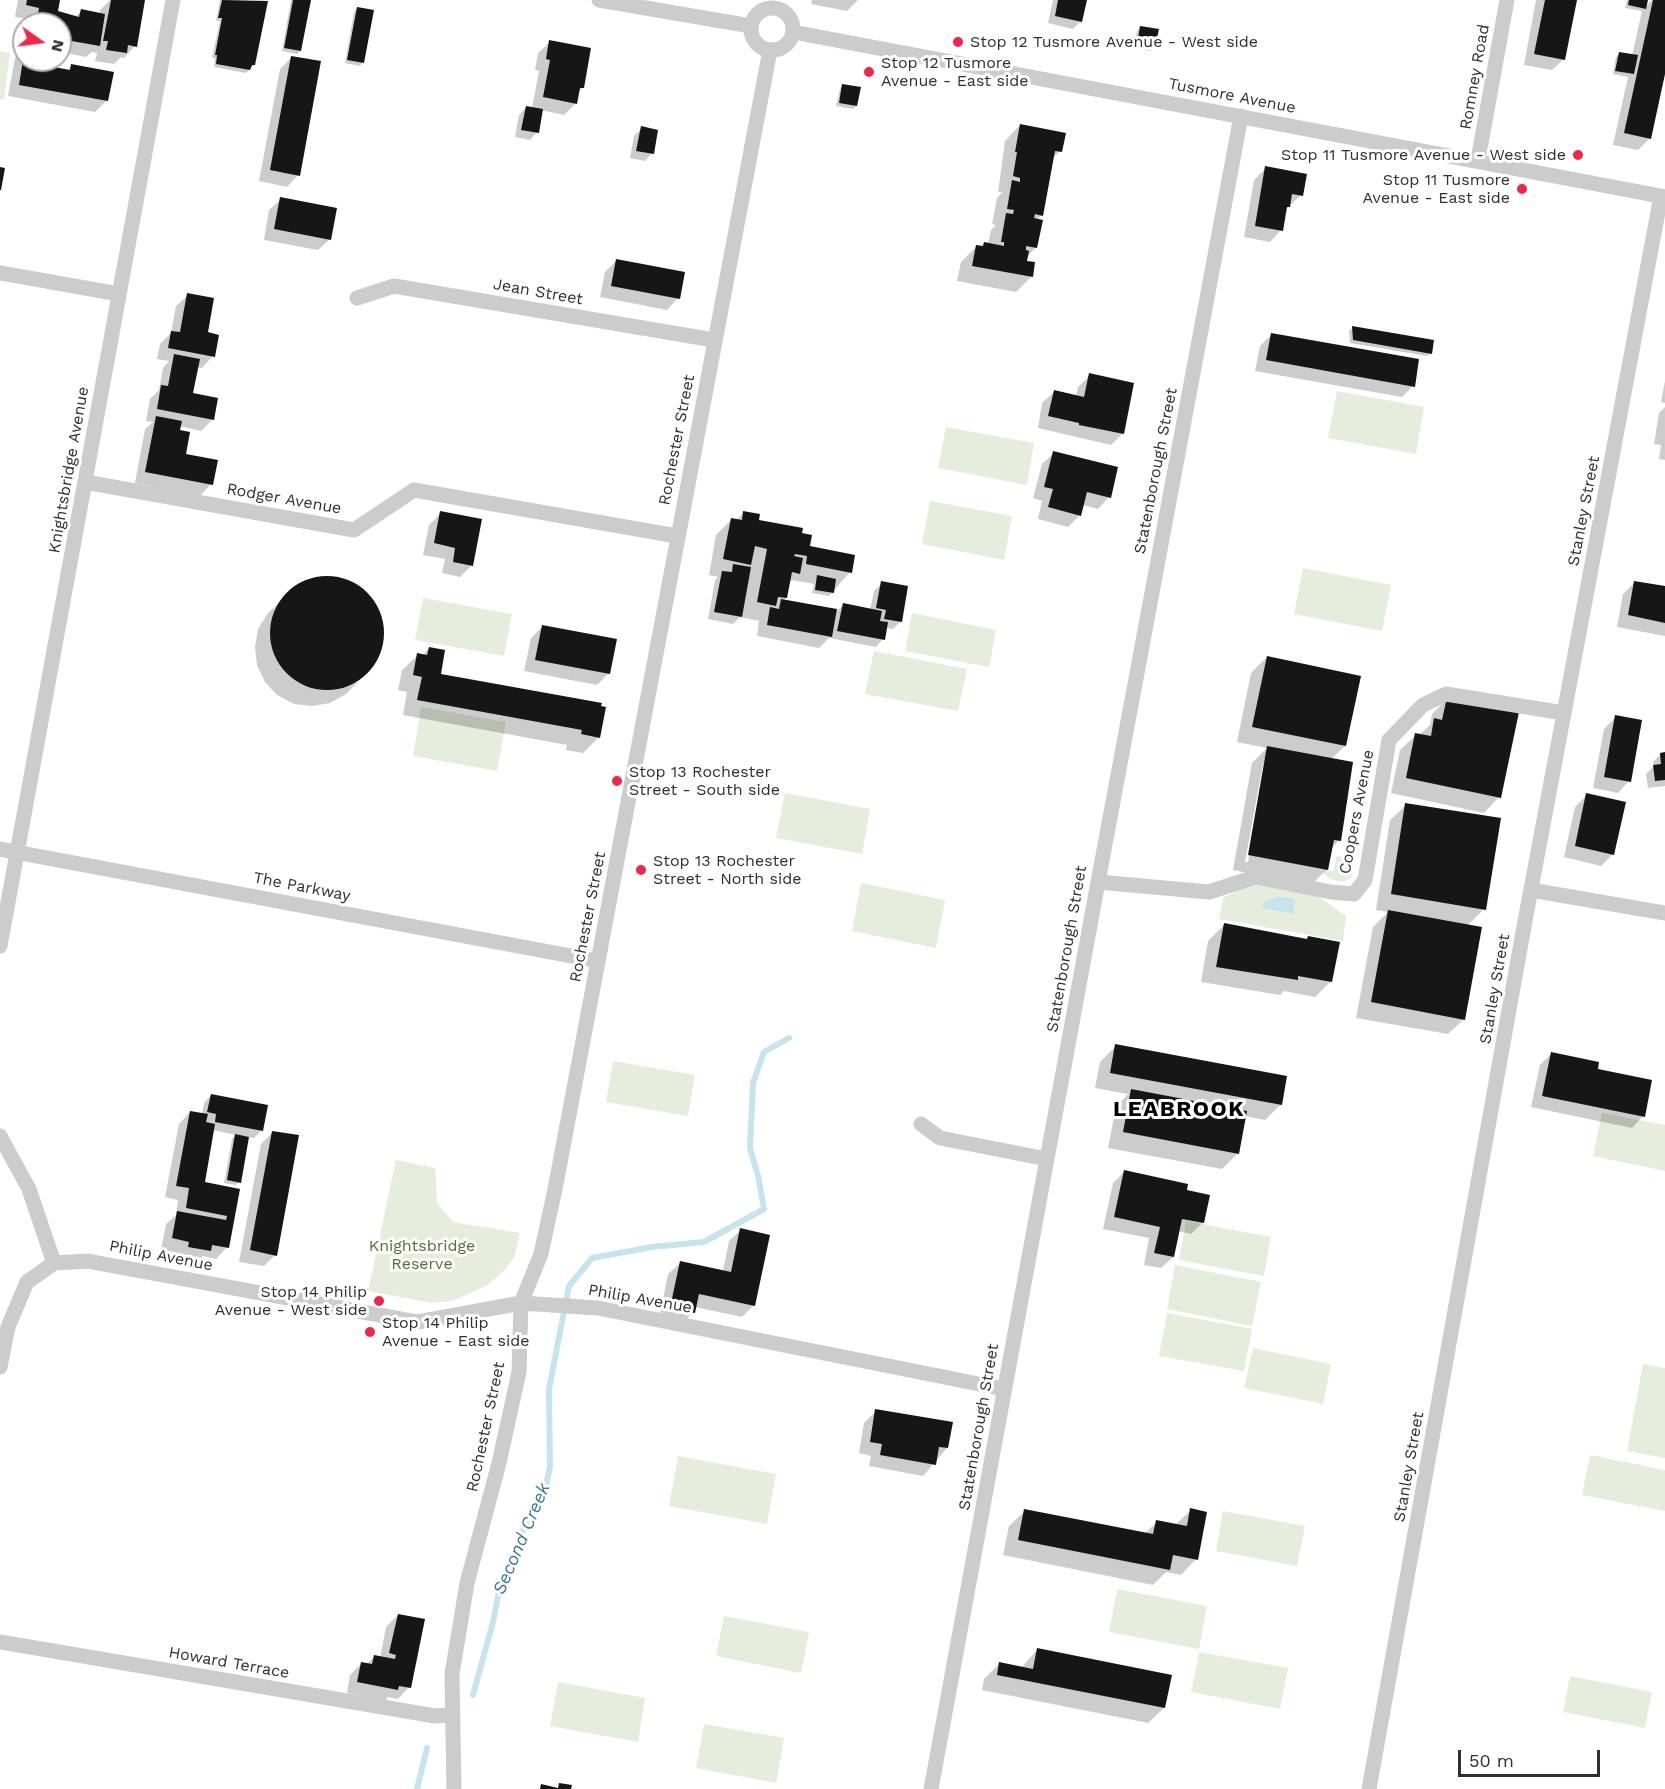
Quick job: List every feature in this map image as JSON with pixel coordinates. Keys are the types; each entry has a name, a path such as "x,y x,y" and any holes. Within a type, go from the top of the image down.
{"street":[{"name":"Knightsbridge Avenue","path":"0,946 173,0"},
{"path":"599,0 752,26"},
{"name":"Romney Road","path":"1478,160 1507,0"},
{"path":"775,4 786,14 793,32 783,47 770,50 762,48 756,42 752,35 752,26 759,13 775,4"},
{"name":"Tusmore Avenue","path":"793,32 1663,196"},
{"name":"Rochester Street","path":"454,1789 452,1674 467,1583 499,1462 519,1372 521,1304 541,1254 555,1189 770,50"},
{"name":"Statenborough Street","path":"931,1789 1241,116"},
{"name":"Stanley Street","path":"1369,1789 1531,890 1663,196"},
{"path":"0,273 119,294"},
{"name":"Jean Street","path":"357,298 394,286 714,340"},
{"name":"Rodger Avenue","path":"85,482 354,530 414,490 677,536"},
{"name":"Coopers Avenue","path":"1098,882 1209,892 1255,877 1331,892 1354,894 1365,880 1389,740 1423,705 1446,694 1564,713"},
{"name":"The Parkway","path":"0,849 598,961"},
{"path":"1531,890 1665,913"},
{"path":"921,1124 940,1138 1047,1159"},
{"path":"0,1138 29,1189 54,1263 27,1282 8,1327 2,1346 0,1367"},
{"name":"Philip Avenue","path":"54,1263 88,1261 418,1322 521,1304 598,1308 1004,1389"},
{"name":"Howard Terrace","path":"0,1642 435,1716 453,1715"}],"green space":[{"path":"0,51 10,53 4,100 0,99"},
{"path":"1337,391 1424,407 1416,454 1328,438"},
{"path":"946,427 1034,443 1027,485 938,468"},
{"path":"930,501 1012,516 1004,560 922,544"},
{"path":"1303,568 1391,585 1382,631 1294,614"},
{"path":"423,598 512,614 504,656 415,640"},
{"path":"912,613 996,630 989,667 905,651"},
{"path":"874,651 967,669 958,711 865,694"},
{"path":"421,707 506,722 497,771 413,756"},
{"path":"785,793 870,809 862,854 776,838"},
{"path":"1337,856 1355,859 1352,877 1344,882 1330,879 1323,873 1324,870 1333,871"},
{"path":"861,883 945,900 936,948 852,931"},
{"path":"1255,885 1318,896 1346,916 1343,941 1219,919 1223,898"},
{"path":"613,1061 695,1075 688,1116 606,1102"},
{"path":"1602,1113 1665,1125 1665,1171 1593,1156"},
{"name":"Knightsbridge Reserve","path":"396,1160 435,1168 437,1203 453,1222 520,1233 514,1258 503,1272 486,1286 452,1301 432,1303 368,1291"},
{"path":"1186,1221 1271,1237 1264,1276 1179,1260"},
{"path":"1175,1265 1261,1282 1252,1326 1167,1309"},
{"path":"1167,1313 1252,1329 1244,1371 1159,1356"},
{"path":"1253,1348 1331,1364 1323,1404 1244,1388"},
{"path":"1643,1364 1665,1368 1665,1458 1627,1451"},
{"path":"1590,1455 1665,1470 1665,1511 1582,1495"},
{"path":"678,1456 776,1474 767,1524 669,1506"},
{"path":"1223,1511 1305,1526 1297,1566 1216,1551"},
{"path":"1117,1589 1207,1606 1199,1649 1109,1632"},
{"path":"724,1616 809,1632 801,1673 716,1656"},
{"path":"1199,1652 1288,1668 1280,1709 1191,1692"},
{"path":"1570,1676 1652,1692 1645,1728 1563,1712"},
{"path":"558,1682 645,1698 638,1742 550,1726"},
{"path":"704,1724 784,1738 776,1783 696,1768"}],"water":[{"path":"1278,896 1295,899 1293,914 1262,908 1263,903"}],"building":[{"path":"27,0 60,0 58,11 62,12 38,12 39,8 26,5"},
{"path":"111,0 145,0 137,47 128,45 127,53 106,50 108,41 103,41"},
{"path":"222,0 268,1 255,65 252,65 250,70 216,64 217,55 215,55 222,18 218,18"},
{"path":"293,0 311,0 301,51 284,48"},
{"path":"1058,0 1087,0 1082,22 1055,16"},
{"path":"1545,0 1577,0 1565,60 1534,54"},
{"path":"1629,0 1648,0 1646,9 1628,5"},
{"path":"1653,0 1665,0 1665,74 1651,139 1624,133"},
{"path":"357,7 374,10 364,63 347,60"},
{"path":"81,9 105,14 100,46 72,41 72,15 79,17"},
{"path":"1140,26 1159,29 1155,48 1137,45"},
{"path":"549,40 591,48 584,88 580,88 577,104 543,97 550,60 546,59"},
{"path":"1619,52 1638,55 1634,74 1615,71"},
{"path":"291,56 321,61 300,176 270,170"},
{"path":"72,64 114,72 108,101 19,85 21,72 72,72"},
{"path":"842,84 861,87 857,106 839,103"},
{"path":"526,106 543,109 539,133 521,130"},
{"path":"1020,124 1066,133 1062,152 1055,151 1043,216 1035,214 1034,218 1043,220 1037,248 1026,246 1026,250 1029,251 1027,261 1035,262 1033,277 972,266 976,245 983,246 984,242 1004,246 1004,242 1001,242 1006,213 1013,214 1014,210 1007,209 1012,180 1020,182 1020,178 1013,176"},
{"path":"641,126 658,130 654,154 636,151"},
{"path":"1265,166 1307,174 1303,196 1292,194 1283,231 1255,226"},
{"path":"0,167 5,168 1,190 0,190"},
{"path":"280,197 337,208 331,240 274,229"},
{"path":"616,259 685,272 680,299 611,286"},
{"path":"187,293 214,298 208,332 219,335 215,357 168,348 171,331 180,332"},
{"path":"1352,326 1434,340 1432,354 1353,340"},
{"path":"1271,333 1419,359 1415,387 1266,360"},
{"path":"174,354 200,359 193,393 218,398 214,420 157,409 161,385 168,386"},
{"path":"1089,373 1134,383 1124,434 1048,416 1054,390 1084,397"},
{"path":"156,416 182,421 180,430 190,432 186,454 218,460 213,485 145,472"},
{"path":"1053,451 1118,467 1111,498 1087,492 1081,516 1048,507 1053,489 1044,487"},
{"path":"440,511 482,519 473,566 453,562 455,548 434,543"},
{"path":"743,511 760,514 759,520 803,528 802,533 812,535 810,546 855,555 852,573 806,564 807,556 795,554 794,556 803,558 800,574 792,572 787,598 778,597 776,606 757,602 767,549 755,546 751,565 723,559 731,518 742,520"},
{"path":"733,564 751,567 742,617 714,612 722,571 732,572"},
{"path":"817,575 836,579 834,593 815,590"},
{"path":"327,576 349,580 368,592 380,611 384,633 380,655 368,674 349,686 327,690 305,686 286,674 274,655 270,633 274,611 286,592 305,580"},
{"path":"881,581 908,586 902,622 884,619 886,610 876,608"},
{"path":"1634,581 1665,586 1665,623 1628,615"},
{"path":"781,599 837,609 832,637 767,625 770,607 779,609"},
{"path":"843,603 882,611 880,621 888,622 885,640 837,631"},
{"path":"542,625 617,639 610,674 535,660"},
{"path":"429,647 445,650 441,674 602,703 601,706 606,707 600,738 581,734 582,730 417,700 422,677 413,675 417,653 427,655"},
{"path":"1267,656 1361,676 1346,746 1252,727"},
{"path":"1447,697 1519,712 1501,798 1406,778 1415,733 1431,736 1434,718 1442,720"},
{"path":"1615,715 1642,720 1631,782 1604,777"},
{"path":"1267,746 1353,762 1341,841 1334,840 1328,870 1248,855"},
{"path":"1665,752 1665,780 1655,781 1653,765 1661,764 1660,753"},
{"path":"1586,793 1626,802 1614,855 1575,846"},
{"path":"1405,803 1501,818 1486,910 1391,894"},
{"path":"1388,910 1482,927 1465,1020 1371,1002"},
{"path":"1224,923 1307,939 1308,936 1340,942 1332,982 1298,976 1298,980 1216,967"},
{"path":"1115,1044 1287,1076 1282,1105 1110,1073"},
{"path":"1551,1052 1599,1062 1598,1069 1652,1080 1645,1117 1542,1096"},
{"path":"1131,1089 1247,1111 1239,1154 1123,1132"},
{"path":"211,1094 268,1105 263,1131 215,1122 216,1114 207,1112"},
{"path":"190,1111 208,1114 206,1122 215,1124 205,1182 240,1189 229,1248 212,1245 211,1251 188,1247 189,1242 172,1238 177,1211 226,1220 227,1216 186,1208 189,1188 176,1186"},
{"path":"272,1131 299,1135 277,1256 250,1250"},
{"path":"235,1134 249,1137 241,1183 227,1180"},
{"path":"1124,1170 1188,1184 1187,1190 1210,1195 1204,1223 1182,1219 1174,1257 1154,1253 1160,1227 1114,1217"},
{"path":"740,1228 770,1235 755,1306 699,1294 695,1313 670,1308 680,1261 731,1272"},
{"path":"875,1409 953,1422 948,1448 939,1447 936,1465 880,1455 882,1444 870,1442"},
{"path":"1190,1508 1207,1512 1198,1560 1173,1555 1170,1570 1018,1540 1024,1509 1153,1534 1156,1520 1187,1526"},
{"path":"398,1614 425,1619 411,1688 399,1686 398,1690 357,1682 361,1662 372,1664 374,1655 395,1659 396,1655 389,1653"},
{"path":"1037,1648 1172,1675 1165,1708 997,1675 999,1662 1033,1669"},
{"path":"559,1783 572,1785 571,1789 540,1789 541,1784 558,1788"}],"waterway":[{"name":"Second Creek","path":"473,1695 493,1622 501,1581 533,1508 543,1499 550,1467 549,1389 569,1286 592,1258 652,1247 704,1242 764,1209 750,1148 753,1083 764,1052 789,1038"},
{"name":"Second Creek","path":"417,1789 427,1748"}],"place":[{"name":"Stop 12 Tusmore Avenue - West side","path":"958,42"},
{"name":"Stop 12 Tusmore Avenue - East side","path":"869,72"},
{"name":"Stop 11 Tusmore Avenue - West side","path":"1578,155"},
{"name":"Stop 11 Tusmore Avenue - East side","path":"1522,189"},
{"name":"Stop 13 Rochester Street - South side","path":"617,781"},
{"name":"Stop 13 Rochester Street - North side","path":"641,870"},
{"name":"Stop 14 Philip Avenue - West side","path":"379,1301"},
{"name":"Stop 14 Philip Avenue - East side","path":"370,1332"}],"district":[{"name":"LEABROOK","path":"1179,1110"}]}
